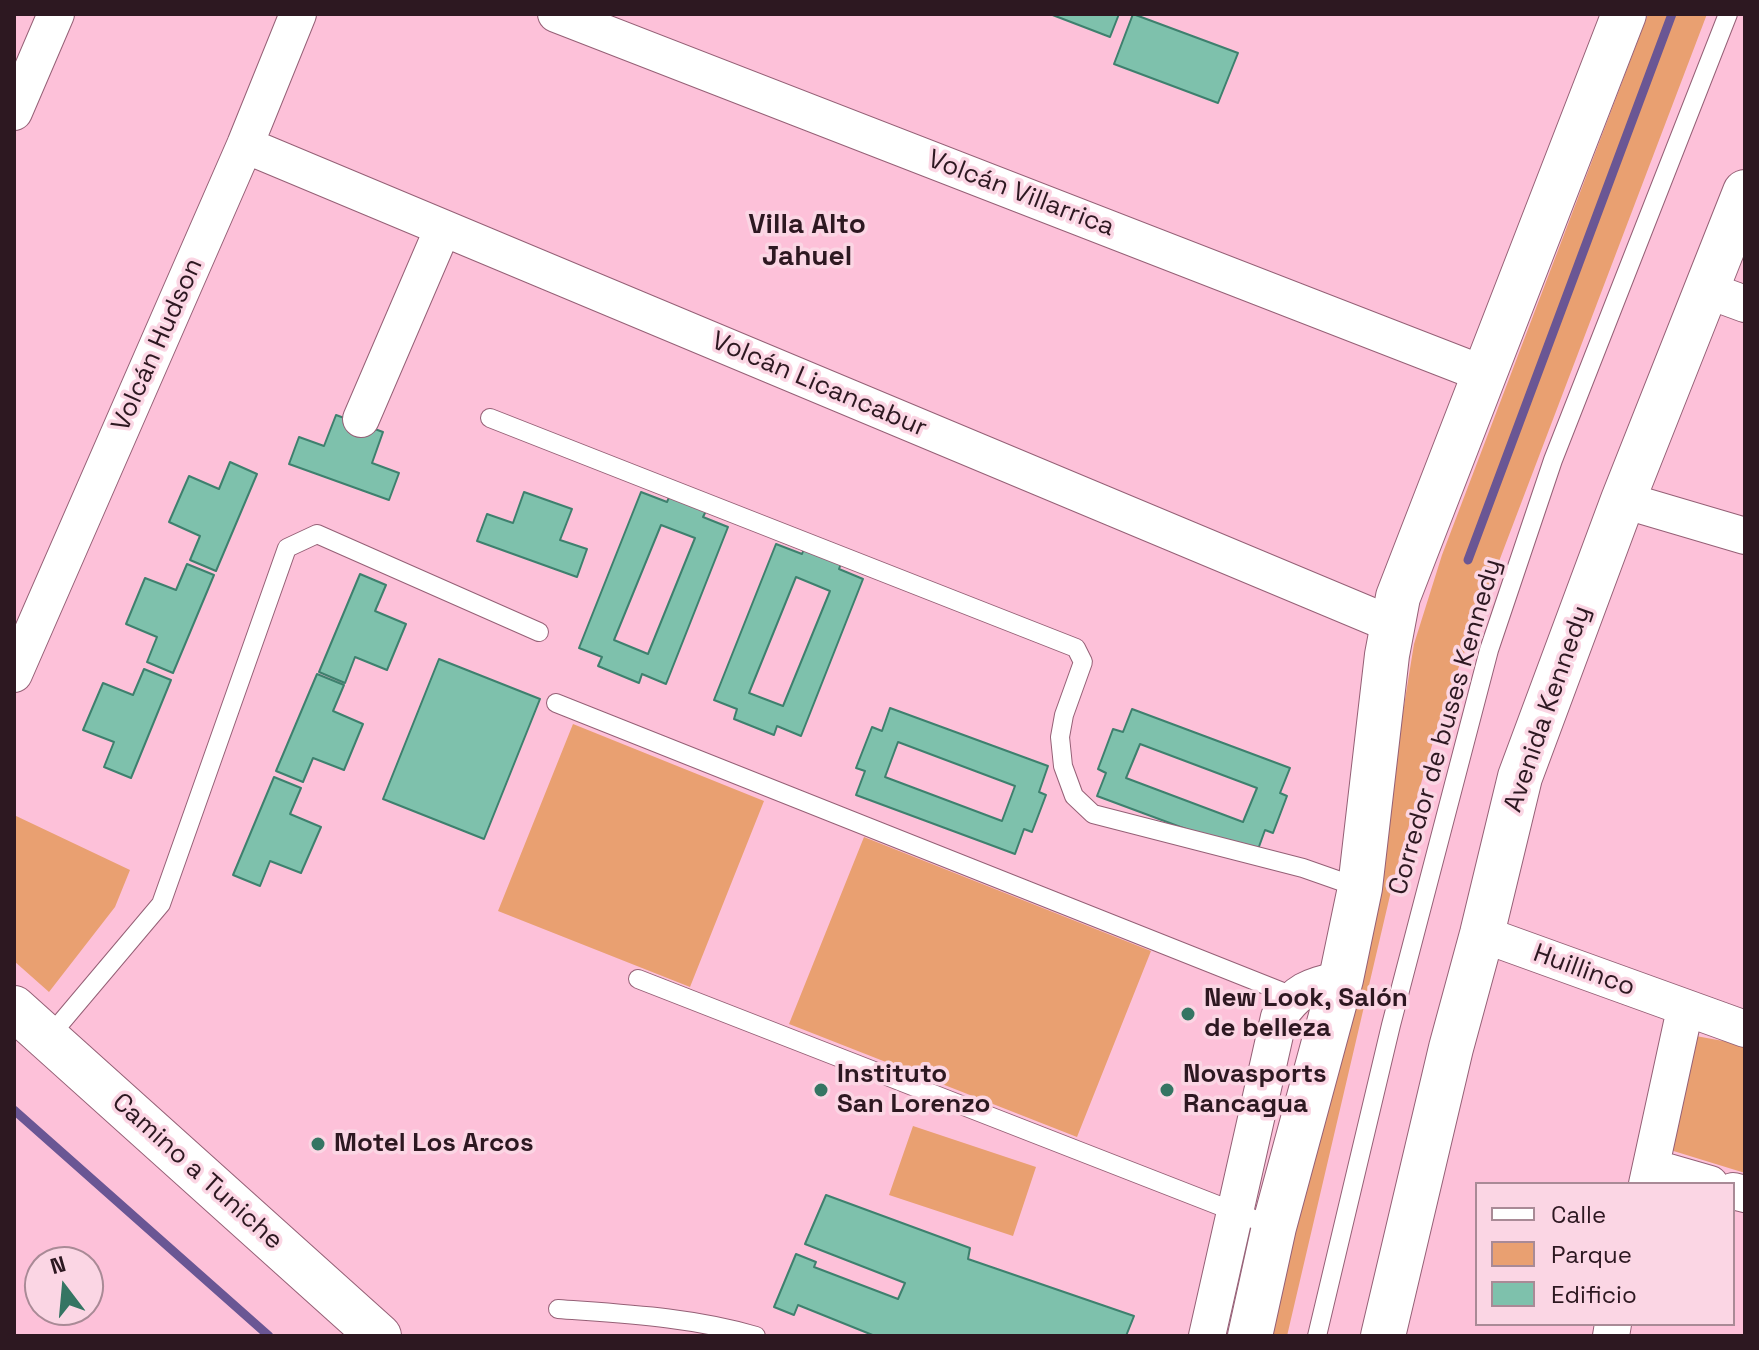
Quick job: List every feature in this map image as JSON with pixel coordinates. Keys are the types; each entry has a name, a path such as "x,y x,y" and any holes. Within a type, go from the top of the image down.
{"main road":[{"path":"1250,1336 1274,1227 1341,979 1360,888 1393,625 1408,568 1486,375 1624,14"},
{"name":"Avenida Kennedy","path":"1383,1336 1451,1048 1520,777 1623,500 1726,297 1745,192"},
{"name":"Camino a Tuniche","path":"14,1008 379,1336"}],"street":[{"path":"14,112 26,50 56,14"},
{"name":"Volcán Hudson","path":"14,674 245,145 298,14"},
{"name":"Volcán Villarrica","path":"556,14 1486,375"},
{"name":"Volcán Licancabur","path":"245,145 1393,625"},
{"path":"361,419 443,228"},
{"path":"1623,500 1745,536"},
{"name":"Huillinco","path":"1482,934 1745,1029"},
{"path":"1207,1336 1279,1017 1293,996 1308,987 1341,979"},
{"path":"1685,1009 1649,1175 1696,1182"}],"lane":[{"name":"Corredor de buses Kennedy","path":"1317,1336 1391,1025 1489,650 1553,460 1728,14"},
{"path":"490,418 1076,648 1083,662 1064,715 1060,737 1063,766 1074,796 1093,814 1303,868 1360,888"},
{"path":"48,1038 161,904 287,548 317,534 539,632"},
{"path":"556,703 1293,996"},
{"path":"638,979 1274,1227"},
{"path":"558,1309 656,1316 704,1330 756,1336"}],"green space":[{"path":"1648,14 1707,14 1441,714 1395,874 1287,1336 1259,1336 1388,804 1414,644 1442,555"},
{"path":"573,724 764,801 690,987 498,911"},
{"path":"14,815 130,870 115,907 49,992 14,961"},
{"path":"864,837 1151,951 1077,1137 789,1024"},
{"path":"1685,1034 1745,1045 1745,1173 1667,1149"},
{"path":"913,1126 1036,1167 1013,1236 889,1195"}],"building":[{"path":"1050,14 1119,14 1110,37"},
{"path":"1133,14 1238,53 1218,103 1114,64"},
{"path":"336,415 383,432 372,463 399,473 389,500 289,464 299,437 324,446"},
{"path":"230,462 257,474 216,571 190,560 200,536 169,522 189,476 219,489"},
{"path":"524,492 572,509 560,540 587,549 577,577 477,541 487,514 513,523"},
{"path":"641,492 667,502 670,495 707,509 703,517 728,527 666,684 642,674 639,683 598,666 602,657 579,648","holes":["661,525 695,538 648,654 614,640"]},
{"path":"776,544 802,554 805,546 842,561 839,569 863,579 801,736 777,726 774,735 734,719 737,709 714,700","holes":["796,577 830,591 783,706 749,693"]},
{"path":"187,564 214,575 173,673 147,662 157,637 126,624 145,578 176,590"},
{"path":"360,574 386,585 375,611 406,624 387,670 355,657 345,683 319,672"},
{"path":"439,659 540,699 484,839 383,799"},
{"path":"144,669 171,680 131,778 104,767 114,742 83,730 103,683 133,695"},
{"path":"317,674 344,685 333,711 363,724 344,770 313,758 303,782 276,771"},
{"path":"890,708 1048,766 1039,792 1046,795 1032,832 1024,829 1015,854 856,795 865,771 856,768 872,727 882,731","holes":["898,742 1015,786 1002,821 885,777"]},
{"path":"1132,709 1290,768 1280,793 1287,796 1273,833 1265,830 1256,855 1097,796 1106,773 1098,769 1113,729 1123,732","holes":["1140,744 1257,788 1243,822 1126,778"]},
{"path":"274,777 301,788 290,814 321,827 301,873 270,861 260,886 233,875"},
{"path":"826,1195 970,1248 968,1259 1134,1316 1126,1336 875,1336 798,1305 794,1315 774,1307 796,1254 816,1262 814,1267 898,1299 905,1283 805,1244"}],"waterway":[{"path":"1468,560 1672,14"},
{"path":"14,1110 269,1336"}],"place":[{"name":"New Look, Salón de belleza","path":"1188,1014"},
{"name":"Instituto San Lorenzo","path":"821,1090"},
{"name":"Novasports Rancagua","path":"1167,1090"},
{"name":"Motel Los Arcos","path":"318,1144"}],"district":[{"name":"Villa Alto Jahuel","path":"807,241"}]}
